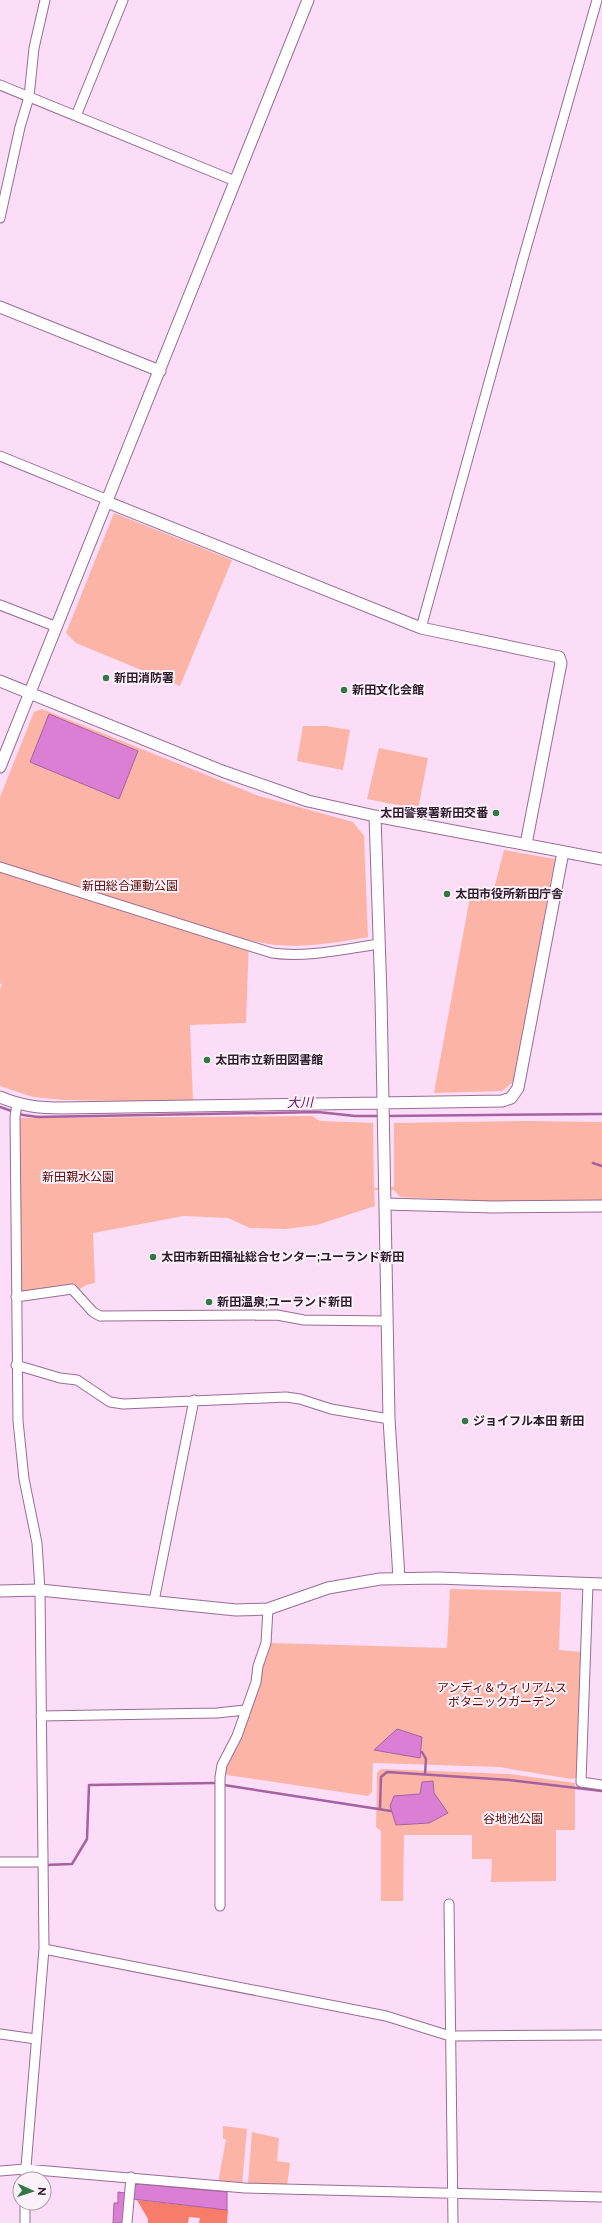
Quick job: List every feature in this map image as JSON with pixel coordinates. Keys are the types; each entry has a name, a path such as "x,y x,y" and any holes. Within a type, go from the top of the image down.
{"street":[{"path":"0,218 20,127 29,97 34,48 45,0"},
{"path":"76,116 123,0"},
{"path":"0,767 308,0"},
{"path":"421,628 523,259 597,0"},
{"path":"0,85 235,181"},
{"path":"0,307 160,371"},
{"path":"0,456 421,628 556,656 560,659 561,663 526,844"},
{"path":"0,605 57,627"},
{"path":"0,681 263,787 308,800 375,816 602,859"},
{"path":"375,816 383,1106 389,1419 399,1578"},
{"path":"0,1097 17,1104 36,1108 383,1106 502,1101 511,1098 515,1094 520,1080 563,852"},
{"path":"0,867 272,953 295,955 320,953 379,944"},
{"path":"17,1104 15,1117 16,1365 20,1453 37,1543 40,1590 44,1949 25,2169"},
{"path":"384,1204 494,1207 602,1206"},
{"path":"16,1297 72,1289 93,1312 100,1316 278,1315 304,1320 386,1321"},
{"path":"16,1365 60,1378 77,1380 110,1402 123,1404 286,1397 300,1399 331,1409 389,1419"},
{"path":"154,1601 194,1400"},
{"path":"0,1591 40,1590 236,1610 268,1609 343,1584 399,1578 602,1584"},
{"path":"588,1584 582,1782 602,1785"},
{"path":"220,1906 220,1777 222,1765 237,1736 256,1682 258,1666 266,1643 268,1609"},
{"path":"41,1716 217,1713 245,1710"},
{"path":"0,1862 43,1862"},
{"path":"449,1904 453,2223"},
{"path":"44,1949 386,2016 450,2036 602,2035"},
{"path":"0,2034 36,2039"},
{"path":"0,2171 25,2169 245,2188 452,2194 602,2196"},
{"path":"127,2223 131,2178"},
{"path":"25,2211 25,2223"}],"green space":[{"path":"114,513 232,560 180,686 76,643 66,633"},
{"name":"新田総合運動公園","path":"42,709 259,796 353,822 364,836 368,937 323,944 294,946 249,940 246,1023 190,1025 193,1102 63,1100 33,1097 0,1086 0,989 2,984 0,983 0,797 34,712"},
{"path":"303,726 326,726 350,730 343,770 297,761"},
{"path":"379,748 428,758 418,809 367,799"},
{"path":"504,850 555,859 513,1082 502,1091 434,1093 472,886 494,889"},
{"name":"新田親水公園","path":"312,1116 320,1121 373,1123 374,1188 394,1187 394,1123 524,1121 602,1122 602,1200 502,1202 400,1197 394,1190 374,1190 375,1206 317,1225 285,1229 250,1228 228,1218 184,1216 93,1233 95,1283 86,1285 78,1290 74,1285 24,1292 20,1288 18,1118"},
{"name":"アンディ＆ウィリアムス ボタニックガーデン","path":"450,1589 561,1592 559,1650 582,1652 580,1665 577,1778 571,1779 499,1767 373,1763 372,1792 368,1796 227,1775 224,1772 243,1734 261,1666 270,1643 447,1648"},
{"name":"谷地池公園","path":"381,1769 509,1774 575,1783 575,1830 556,1830 556,1881 491,1882 492,1859 472,1859 472,1835 404,1835 403,1901 381,1901 381,1831 376,1827 377,1773"},
{"path":"223,2126 247,2129 242,2185 218,2183 226,2139 223,2139"},
{"path":"252,2132 279,2138 277,2161 290,2163 287,2186 250,2185 248,2183"}],"shaded area":[{"path":"49,714 138,751 119,799 30,762"},
{"path":"397,1729 422,1737 420,1758 374,1750"},
{"path":"433,1781 434,1793 448,1813 429,1823 396,1825 390,1806 394,1796 420,1794 422,1782"},
{"path":"139,2184 227,2192 227,2210 133,2199 135,2185"},
{"path":"118,2192 125,2193 123,2223 113,2223 114,2203 118,2203"},
{"path":"137,2200 228,2210 227,2223 199,2223 200,2218 189,2217 188,2223 148,2223 148,2219"}],"waterway":[{"name":"大川","path":"0,1107 23,1115 38,1117 318,1112 355,1116 380,1116"},
{"name":"大川","path":"387,1116 602,1114"},
{"path":"593,1163 602,1166"},
{"path":"422,1752 426,1759 425,1774"},
{"path":"380,1808 381,1777 387,1772 509,1780 602,1791"},
{"path":"45,1865 72,1864 87,1839 89,1785 214,1783"},
{"path":"224,1785 391,1811"}],"place":[{"name":"新田消防署","path":"106,678"},
{"name":"新田文化会館","path":"344,690"},
{"name":"太田警察署新田交番","path":"496,813"},
{"name":"太田市役所新田庁舎","path":"447,894"},
{"name":"太田市立新田図書館","path":"207,1060"},
{"name":"太田市新田福祉総合センター;ユーランド新田","path":"153,1257"},
{"name":"新田温泉;ユーランド新田","path":"209,1302"},
{"name":"ジョイフル本田 新田","path":"465,1421"}]}
